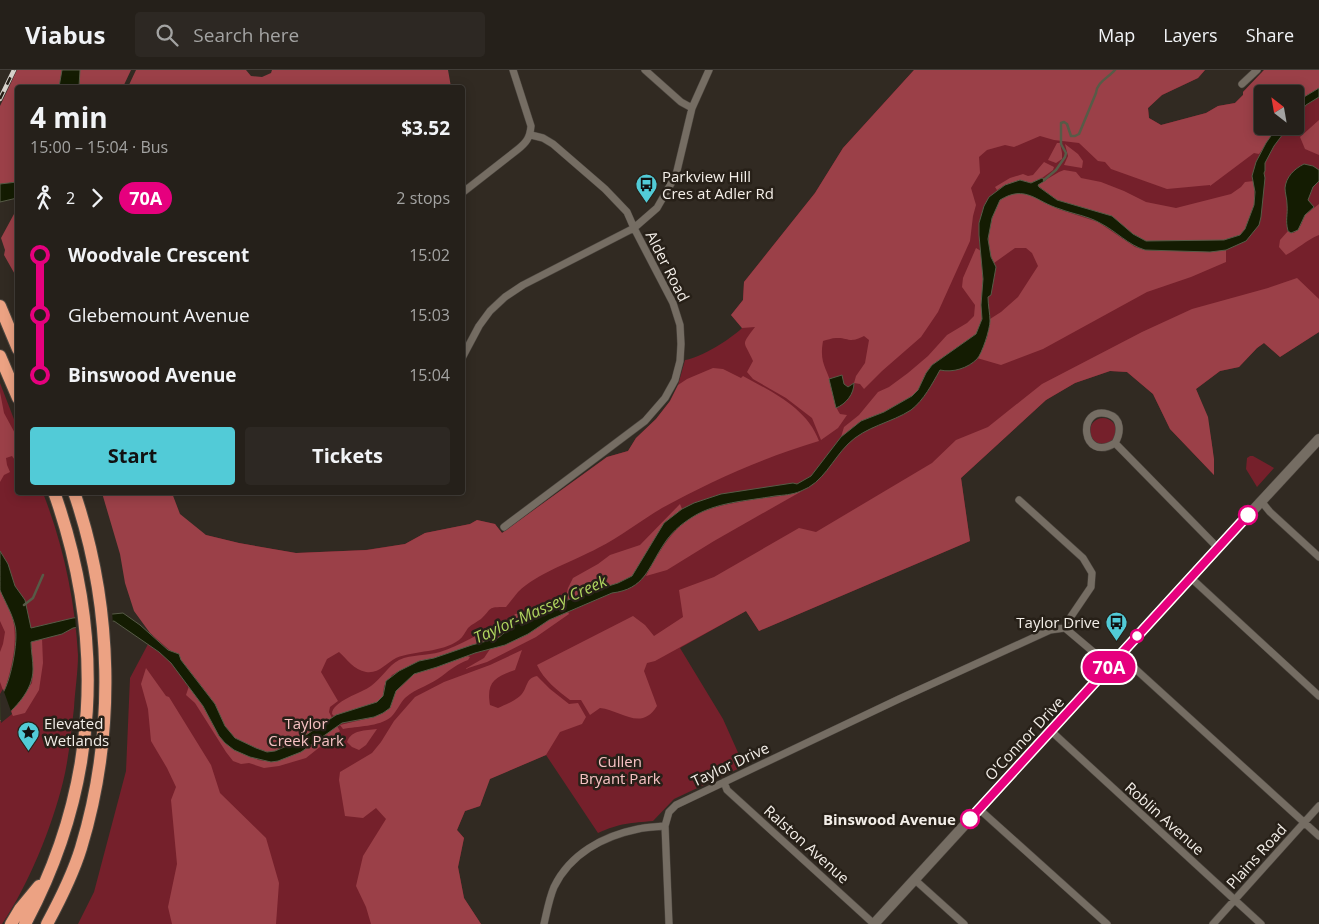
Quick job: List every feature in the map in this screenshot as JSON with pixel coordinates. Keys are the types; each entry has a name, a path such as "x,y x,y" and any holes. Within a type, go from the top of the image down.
{"highway":[{"path":"0,306 15,342"},
{"path":"0,356 15,391"},
{"path":"25,924 62,842 78,785 84,746 88,687 82,596 71,547 55,495"},
{"path":"48,923 81,849 93,800 102,743 105,704 104,648 98,595 87,533 75,495"},
{"path":"11,924 20,909 50,872"}],"main road":[{"name":"O'Connor Drive","path":"874,924 1319,439"}],"street":[{"path":"465,191 526,143 531,135 529,118 513,70"},
{"path":"645,70 681,102 692,108"},
{"path":"465,352 479,326 490,311 505,298 523,285 634,228 657,208 676,175 692,108 709,70"},
{"path":"1242,84 1257,70"},
{"name":"Alder Road","path":"504,527 646,421 661,404 674,380 680,361 680,325 673,303 627,212 605,189 553,144 543,138 531,135"},
{"path":"1100,414 1108,414 1114,417 1120,430 1119,437 1115,443 1109,447 1102,448 1094,446 1086,435 1088,421 1100,414"},
{"path":"1115,443 1218,548"},
{"path":"1019,500 1077,552 1092,573 1092,587 1070,618 1066,628 1110,666"},
{"path":"1261,501 1270,512 1319,557"},
{"path":"1191,578 1319,696"},
{"name":"Taylor Drive","path":"665,826 669,812 676,805 898,699 1050,630 1066,628"},
{"path":"1120,655 1319,836"},
{"name":"Roblin Avenue","path":"1051,732 1261,924"},
{"name":"Ralston Avenue","path":"724,782 727,790 874,924"},
{"name":"Plains Road","path":"1213,924 1319,806"},
{"path":"979,809 1107,924"},
{"path":"544,924 549,899 562,873 586,850 608,837 638,829 665,826 669,924"},
{"path":"914,879 964,924"}],"green space":[{"path":"17,70 63,70 60,85 15,85 15,182 0,184 0,106"},
{"path":"80,70 131,70 124,85 79,85"},
{"path":"136,70 246,70 251,76 262,77 271,73 272,70 448,70 451,85 129,85"},
{"name":"Taylor Creek Park","path":"914,70 1205,70 1198,78 1162,95 1148,108 1149,118 1161,125 1206,113 1218,106 1235,103 1264,70 1319,70 1319,332 1280,357 1264,343 1239,367 1220,371 1196,389 1210,431 1214,475 1170,429 1153,394 1127,372 1110,371 1075,383 1046,400 961,478 970,541 759,631 746,611 680,648 723,719 744,766 674,799 653,821 619,825 598,833 546,755 489,779 480,806 465,811 457,830 464,838 458,867 464,898 481,924 78,924 94,892 126,771 130,678 206,535 296,553 365,550 405,544 425,533 470,524 477,520 495,524 502,533 607,457 628,451 636,438 656,419 670,401 678,385 685,360 699,356 731,337 742,328 731,315 743,300 744,282 815,193 843,148"},
{"path":"914,70 1205,70 1198,78 1162,95 1148,108 1149,118 1161,125 1206,113 1218,106 1235,103 1264,70 1319,70 1319,88 1304,97 1304,85 1254,85 1254,135 1272,135 1259,154 1254,153 1210,186 1167,189 1111,169 1105,162 1098,161 1079,143 1040,136 1014,147 1005,145 987,150 979,157 980,173 971,188 976,205 970,241 938,312 921,337 864,389 860,384 854,383 856,376 865,363 869,340 864,336 855,340 836,338 823,341 822,355 835,404 840,414 847,415 838,428 821,440 812,418 786,398 753,379 747,372 753,361 745,341 755,327 742,328 731,315 743,300 744,282 815,193 843,148"},
{"path":"1319,120 1319,155 1305,149 1300,137"},
{"path":"1057,143 1060,143 1062,159 1056,163 1048,160"},
{"path":"1065,144 1078,154 1083,161 1082,168 1064,165 1068,156"},
{"path":"1044,162 1054,167 1053,170 1042,178 1031,183 1020,180 997,190 995,187 1010,178 1023,174 1033,175"},
{"path":"1064,170 1076,172 1081,178 1101,182 1146,202 1176,208 1231,194 1245,182 1254,181 1254,205 1245,229 1240,235 1209,242 1146,241 1133,234 1111,216 1057,200 1037,185"},
{"path":"1013,193 1030,194 1058,209 1098,222 1135,247 1145,250 1166,251 1226,250 1226,262 1191,277 1147,292 1043,349 1001,365 977,358 987,338 990,319 1018,297 1038,266 1032,253 1026,248 1015,248 994,263 991,256 989,234 994,211 1000,200"},
{"path":"1319,204 1319,235 1286,255 1279,247 1280,240 1288,231 1294,233 1301,225 1305,215"},
{"path":"14,214 15,274 4,255 5,250 1,238"},
{"path":"976,248 981,251 983,279 982,319 976,334 932,365 918,390 912,396 884,412 861,421 841,437 844,427 859,415 878,392 889,387 908,373 928,356 947,335 967,323 974,316 975,305 962,287 963,278"},
{"path":"1297,278 1319,299 1319,332 1280,357 1264,343 1239,367 1220,371 1196,389 1208,417 1214,459 1214,475 1170,429 1153,394 1127,372 1110,371 1075,383 1046,400 961,478 970,541 759,631 746,611 655,661 647,663 644,671 657,706 651,714 644,718 630,718 600,708 590,715 581,700 570,700 547,680 537,665 633,616 645,625 654,636 683,617 679,590 714,577 799,528 816,532 932,463 956,440 988,427 1042,384 1142,332 1192,309"},
{"path":"713,368 723,369 741,378 743,376 765,388 797,410 806,419 819,441 739,470 662,508 606,544 535,579 518,592 506,607 490,609 481,619 468,628 460,639 452,644 404,655 396,658 379,670 371,672 358,669 339,652 327,659 321,672 338,701 330,707 329,712 332,718 294,743 275,751 267,752 235,738 225,726 215,704 197,680 181,660 150,633 134,611 103,495 173,495 180,514 206,535 296,553 367,550 405,544 425,533 470,524 477,520 495,524 502,533 607,457 628,451 636,438 656,419 670,401 678,385"},
{"path":"0,383 15,422 15,495 44,495 62,552 74,614 78,668 70,745 58,799 46,837 30,874 12,909 2,924 0,924"},
{"path":"0,392 4,413 15,433 15,460 12,456 6,458 10,472 4,475 0,482"},
{"path":"1103,418 1112,422 1116,431 1112,440 1103,444 1094,440 1090,431 1094,422"},
{"path":"1250,456 1274,468 1257,487 1246,469 1247,458"},
{"path":"802,491 667,570 646,576 667,540 689,519 717,507"},
{"path":"680,504 682,509 664,523 632,576 618,583 567,601 568,588 573,578 610,555 640,545"},
{"path":"0,589 12,615 15,640 14,653 4,693 0,682 0,652 5,632 0,621"},
{"path":"563,599 564,601 527,616 498,638 515,614 529,613 536,608"},
{"path":"568,612 569,614 536,637 487,662 465,669 484,658 490,649 505,645 528,634 549,620"},
{"path":"499,624 502,627 492,640 419,661 392,675 384,686 383,696 377,702 334,716 332,714 333,709 337,705 367,689 399,660 440,652"},
{"path":"42,638 43,663 39,690 25,713 13,716 11,712 32,683 31,642"},
{"path":"522,650 515,670 497,678 491,686 489,691 490,705 498,708 515,700 523,693 528,681 537,676 569,704 578,703 586,717 582,724 560,732 546,755 490,779 480,806 465,811 457,830 464,838 458,867 464,898 481,924 371,924 366,907 356,886 363,856 386,819 376,808 363,818 345,816 339,780 340,772 372,753 394,721 415,697 444,682 490,665"},
{"path":"467,656 470,657 468,660 409,695 403,700 393,715 386,720 380,723 343,729 340,725 383,713 390,708 396,691 414,674"},
{"path":"146,668 166,696 169,697 211,765 220,793 266,838 279,883 276,924 172,924 168,907 177,864 171,800 176,787 151,741 148,709 141,684"},
{"path":"189,686 213,725 258,760 264,761 337,726 340,731 306,758 279,766 264,768 249,763 241,764 233,761 195,703 186,695"},
{"path":"377,729 366,745 359,750 347,742 356,733"}],"shaded area":[{"path":"62,70 80,70 79,85 59,85"},
{"path":"1319,88 1319,97 1304,108 1304,97"},
{"path":"1272,135 1282,135 1265,163 1259,225 1246,241 1226,250 1210,252 1145,250 1133,245 1106,226 1031,196 1017,194 1000,200 992,218 988,239 991,257 996,267 991,295 988,297 990,325 977,359 965,367 955,370 940,370 916,406 855,438 842,450 821,477 809,487 794,493 721,505 700,513 683,523 673,533 644,576 632,587 612,593 549,620 528,634 505,645 414,674 396,691 390,708 383,713 374,717 342,723 301,752 271,762 250,757 234,750 219,736 203,706 171,663 159,652 114,621 73,628 62,634 31,642 33,669 30,685 17,705 0,721 0,697 4,692 10,674 15,652 16,633 12,617 0,590 0,551 8,564 15,586 25,600 31,628 73,618 123,613 140,625 168,650 179,654 181,660 215,704 225,726 235,738 267,752 275,751 294,743 336,715 377,702 383,696 386,681 399,671 419,661 498,638 527,616 586,593 618,583 632,576 664,523 682,509 721,494 793,483 797,484 811,476 841,437 861,421 884,412 912,396 918,390 932,365 976,334 982,319 983,279 979,223 989,197 1005,185 1020,180 1031,183 1042,178 1046,180 1038,185 1039,187 1057,200 1112,216 1133,234 1146,241 1224,240 1240,235 1245,229 1254,205 1255,192 1252,176 1256,162"},
{"path":"1304,164 1319,170 1319,181 1313,187 1308,200 1314,207 1305,215 1298,230 1291,233 1288,231 1287,223 1286,184 1291,174"},
{"path":"15,182 15,198 0,202 0,184"},
{"path":"842,375 844,384 848,387 854,383 854,387 849,398 836,408 829,379"}],"pier":[{"path":"112,611 113,624 76,630 75,615"},
{"path":"3,689 12,714 1,723 0,694"}],"waterway":[{"path":"1044,180 1056,170 1065,157 1066,153 1061,144 1061,123 1067,124 1071,136 1079,134 1098,86 1115,70"},
{"path":"24,605 33,598 43,575"}],"railway":[{"path":"0,99 14,70"}],"bus line":[{"name":"70A","path":"970,819 1248,515"}],"place":[{"name":"Parkview Hill Cres at Adler Rd","path":"646,204"},
{"name":"Taylor Drive","path":"1116,641"},
{"name":"Elevated Wetlands","path":"28,751"},
{"name":"Binswood Avenue","path":"970,819"}],"water label":[{"name":"Taylor-Massey Creek","path":"540,609"}],"park label":[{"name":"Cullen Bryant Park","path":"620,770"}]}
